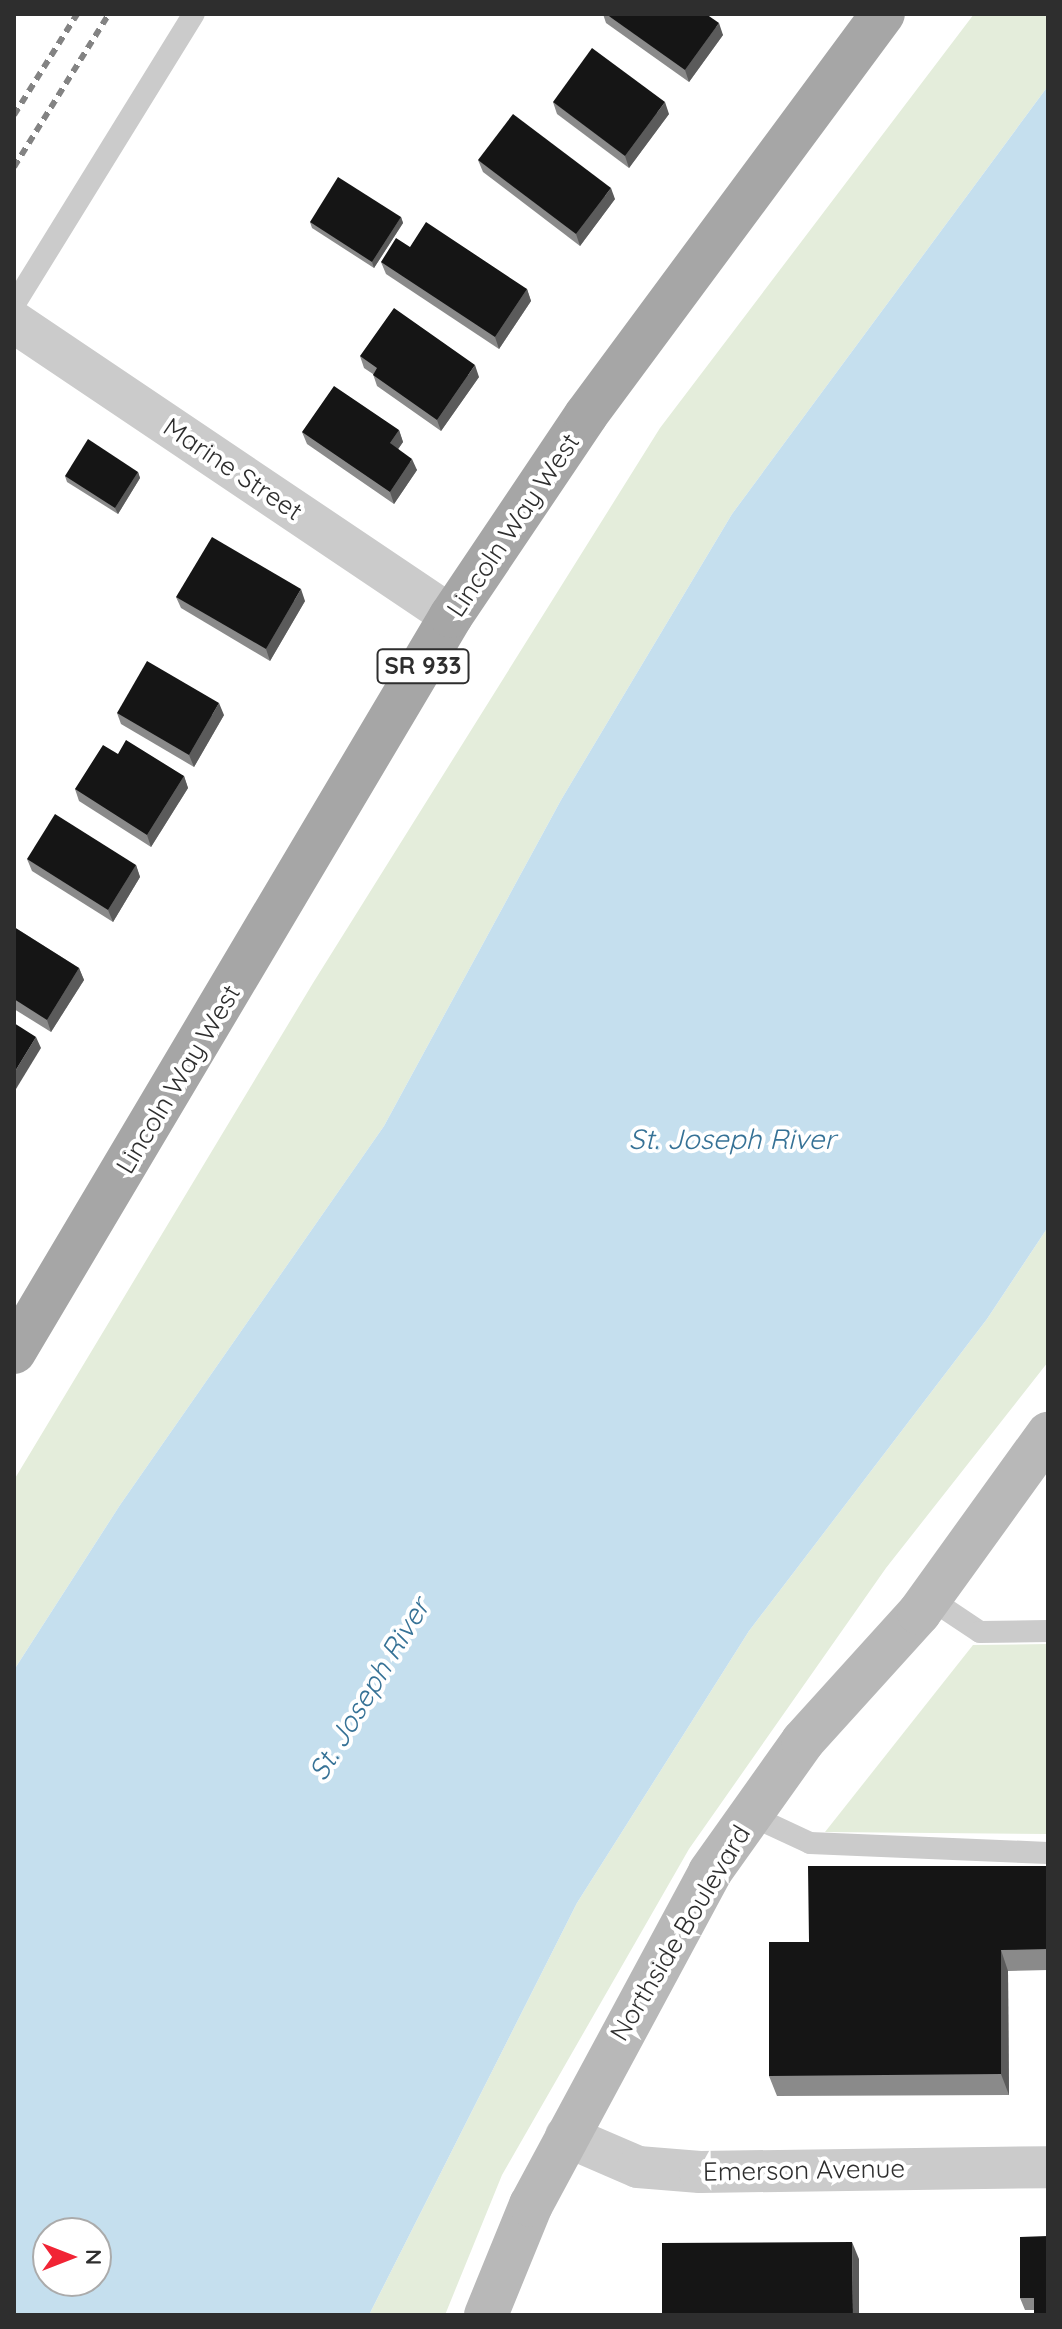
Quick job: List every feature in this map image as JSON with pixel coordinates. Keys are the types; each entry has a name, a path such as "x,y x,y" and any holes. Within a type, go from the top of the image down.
{"main road":[{"name":"Lincoln Way West","path":"14,1352 26,1306 451,616 586,415 883,14"}],"street":[{"name":"Marine Street","path":"14,322 451,616"},
{"name":"Northside Boulevard","path":"486,2315 566,2136 710,1872 803,1741 929,1598 1048,1434"},
{"name":"Emerson Avenue","path":"566,2136 638,2167 653,2169 1048,2167"}],"lane":[{"path":"14,305 194,14"},
{"path":"929,1598 980,1632 1048,1631"},
{"path":"750,1815 810,1843 1048,1853"}],"green space":[{"path":"974,14 1048,14 1048,86 732,514 561,800 384,1126 120,1505 14,1670 14,1480 313,983 660,428"},
{"path":"1048,1227 1048,1362 886,1568 689,1849 502,2175 445,2315 369,2315 577,1903 749,1631 987,1319"},
{"path":"1048,1644 1048,1834 825,1832 973,1645"}],"water":[{"name":"St. Joseph River","path":"1048,86 1048,1227 987,1319 749,1631 577,1903 369,2315 14,2315 14,1670 120,1505 384,1126 561,800 732,514"}],"building":[{"path":"606,14 706,14 719,23 685,70"},
{"path":"592,48 665,102 625,156 553,102"},
{"path":"513,114 611,188 576,234 478,160"},
{"path":"338,177 401,217 372,262 310,222"},
{"path":"426,222 527,289 495,337 381,262 396,238 410,247"},
{"path":"394,308 475,365 437,420 373,375 377,368 360,356"},
{"path":"334,386 399,430 390,443 412,459 390,492 302,432"},
{"path":"88,439 138,472 115,508 65,476"},
{"path":"212,537 301,589 266,649 176,597"},
{"path":"147,661 219,703 189,755 117,713"},
{"path":"126,740 184,776 147,835 75,789 103,745 118,754"},
{"path":"55,814 136,865 108,910 27,859"},
{"path":"14,927 79,968 47,1020 14,999"},
{"path":"14,1023 36,1037 14,1073"},
{"path":"808,1866 1048,1866 1048,1949 1001,1950 1001,2074 769,2076 769,1942 809,1942"},
{"path":"1048,2236 1048,2314 1034,2314 1034,2298 1020,2298 1020,2237"},
{"path":"852,2242 853,2315 662,2315 662,2243"}],"railway":[{"path":"14,115 77,14"},
{"path":"14,167 109,14"}]}
